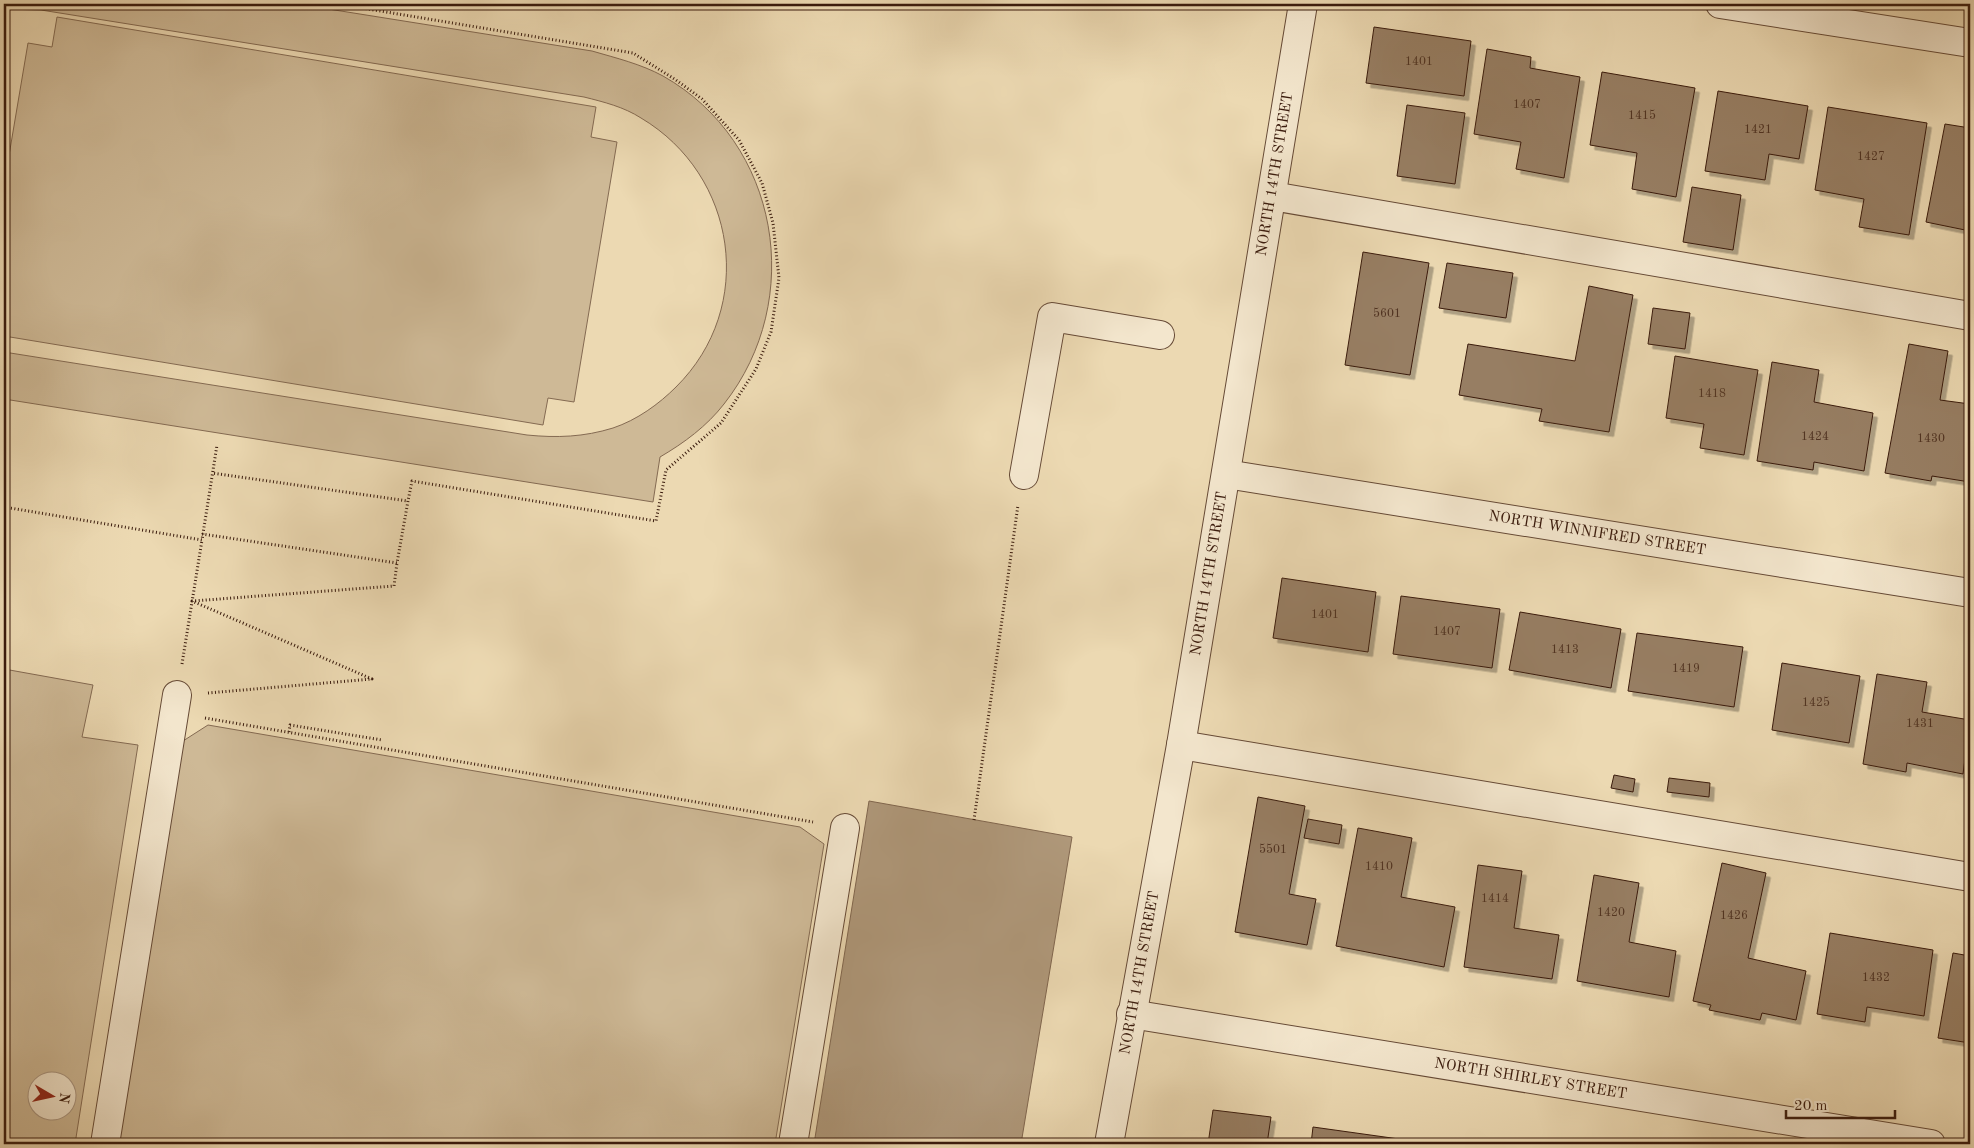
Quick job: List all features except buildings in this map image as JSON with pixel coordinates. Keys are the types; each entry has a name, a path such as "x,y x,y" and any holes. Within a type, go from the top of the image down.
{"street":[{"name":"NORTH 14TH STREET","path":"1109,1144 1181,745 1304,4"},
{"path":"1720,4 1970,43"},
{"path":"1272,196 1970,316"},
{"path":"1024,475 1052,317 1160,335"},
{"name":"NORTH WINNIFRED STREET","path":"1226,474 1970,593"},
{"path":"105,1144 176,704"},
{"path":"1181,745 1970,877"},
{"path":"793,1144 845,828"},
{"name":"NORTH SHIRLEY STREET","path":"1131,1014 1931,1144"}],"path":[{"path":"192,602 394,586 412,481 656,521 666,470 721,423 756,369 771,332 779,278 773,223 762,183 739,140 702,99 633,53 338,4"},
{"path":"176,704 216,445"},
{"path":"212,473 408,502"},
{"path":"974,820 1024,475"},
{"path":"4,507 202,540"},
{"path":"202,534 398,563"},
{"path":"176,704 372,679 192,602"},
{"path":"176,704 289,732 845,828"},
{"path":"289,732 290,725 382,740"}],"shaded area":[{"path":"4,4 297,4 592,51 655,72 703,105 733,140 755,181 768,226 772,272 766,318 750,363 724,404 710,420 686,440 660,457 653,502 4,399 4,352 527,435 581,435 622,425 655,405 676,387 702,355 718,319 726,282 725,244 716,207 698,173 673,143 641,118 621,108 584,97 41,10 4,9"},
{"path":"57,17 596,107 591,137 617,142 574,402 548,398 543,425 4,336 8,307 4,306 4,185 28,43 52,47"},
{"path":"4,669 93,685 82,737 138,745 75,1144 4,1144"},
{"path":"208,725 800,827 824,844 775,1144 117,1144 183,741"},
{"path":"869,801 1072,837 1021,1144 814,1144"}]}
